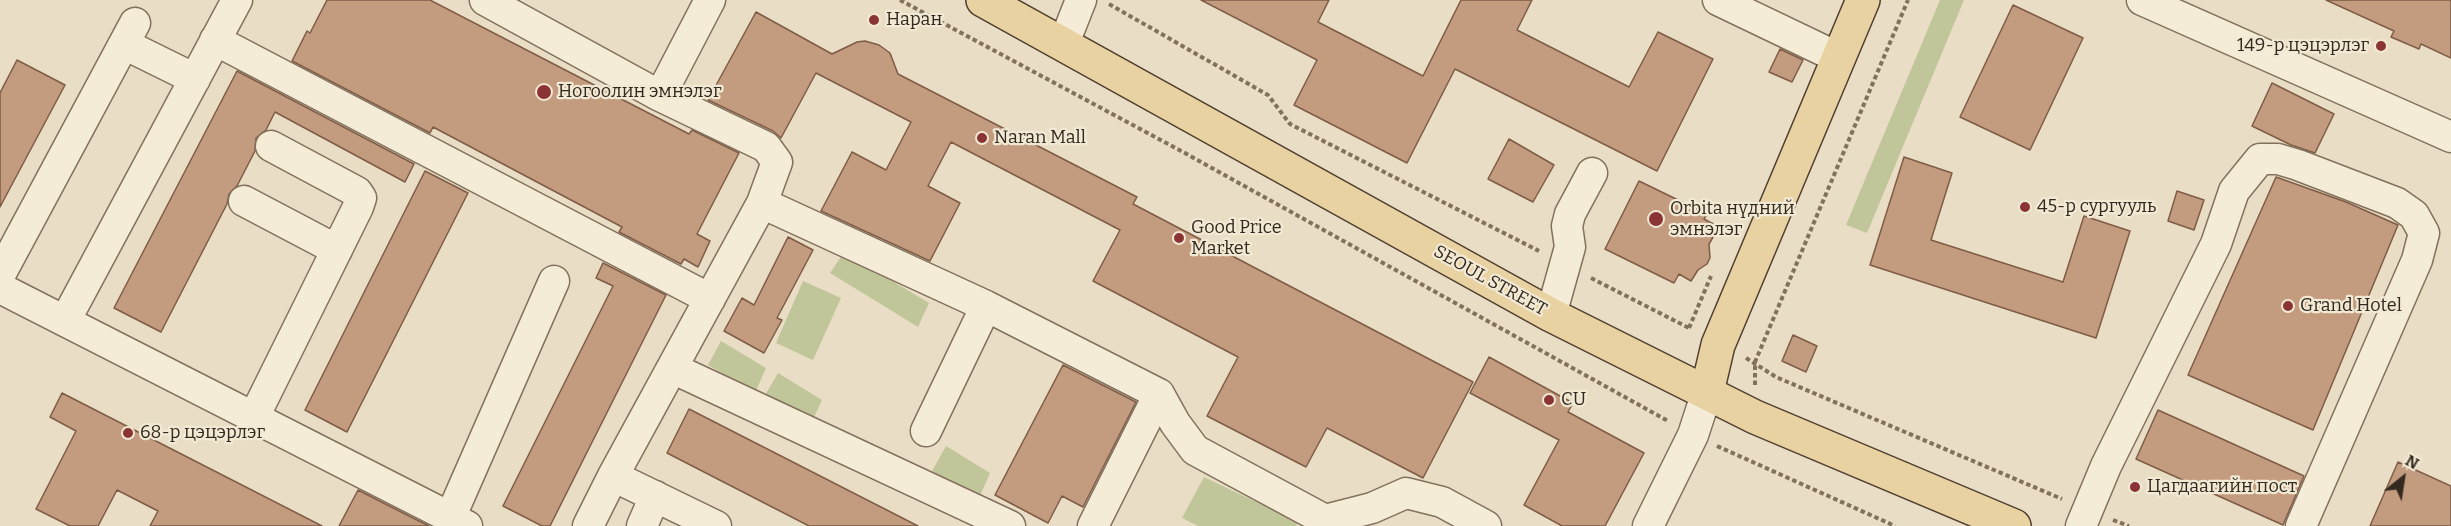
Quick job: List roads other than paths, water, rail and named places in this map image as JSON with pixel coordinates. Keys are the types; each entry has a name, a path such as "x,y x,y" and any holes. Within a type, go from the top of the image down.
{"main road":[{"name":"SEOUL STREET","path":"983,0 1551,315 1755,417 2014,526"},
{"path":"1707,392 1718,345 1863,0"}],"street":[{"path":"64,321 237,0"},
{"path":"485,0 660,96 766,147 777,162 762,203 588,526"},
{"path":"660,96 710,0"},
{"path":"1064,43 1081,0"},
{"path":"1718,0 1839,58"},
{"path":"2142,0 2451,137"},
{"path":"0,275 129,33 195,79"},
{"path":"216,40 710,299"},
{"path":"254,417 361,198 357,192 271,146"},
{"path":"2084,518 2106,466 2216,244 2234,191 2260,159 2278,159 2397,202 2414,215 2424,233 2417,260 2301,526"},
{"path":"1551,315 1567,265 1570,247 1566,226 1592,173"},
{"path":"244,201 337,250"},
{"path":"762,203 987,306 1159,394 1175,423 1195,450 1325,520 1368,517 1406,493 1442,502 1486,526"},
{"path":"0,288 459,522 554,281"},
{"path":"926,431 987,306"},
{"path":"672,368 1010,526"},
{"path":"1648,526 1694,435 1707,392"},
{"path":"1093,526 1159,394"},
{"path":"613,476 716,526"},
{"path":"642,526 655,496"}],"place":[{"name":"Наран","path":"874,20"},
{"name":"149-р цэцэрлэг","path":"2381,46"},
{"name":"Ногоолин эмнэлэг","path":"544,92"},
{"name":"Naran Mall","path":"982,138"},
{"name":"45-р сургууль","path":"2025,207"},
{"name":"Orbita нүдний эмнэлэг","path":"1656,219"},
{"name":"Good Price Market","path":"1179,238"},
{"name":"Grand Hotel","path":"2288,306"},
{"name":"CU","path":"1549,400"},
{"name":"68-р цэцэрлэг","path":"128,433"},
{"name":"Цагдаагийн пост","path":"2135,487"}]}
